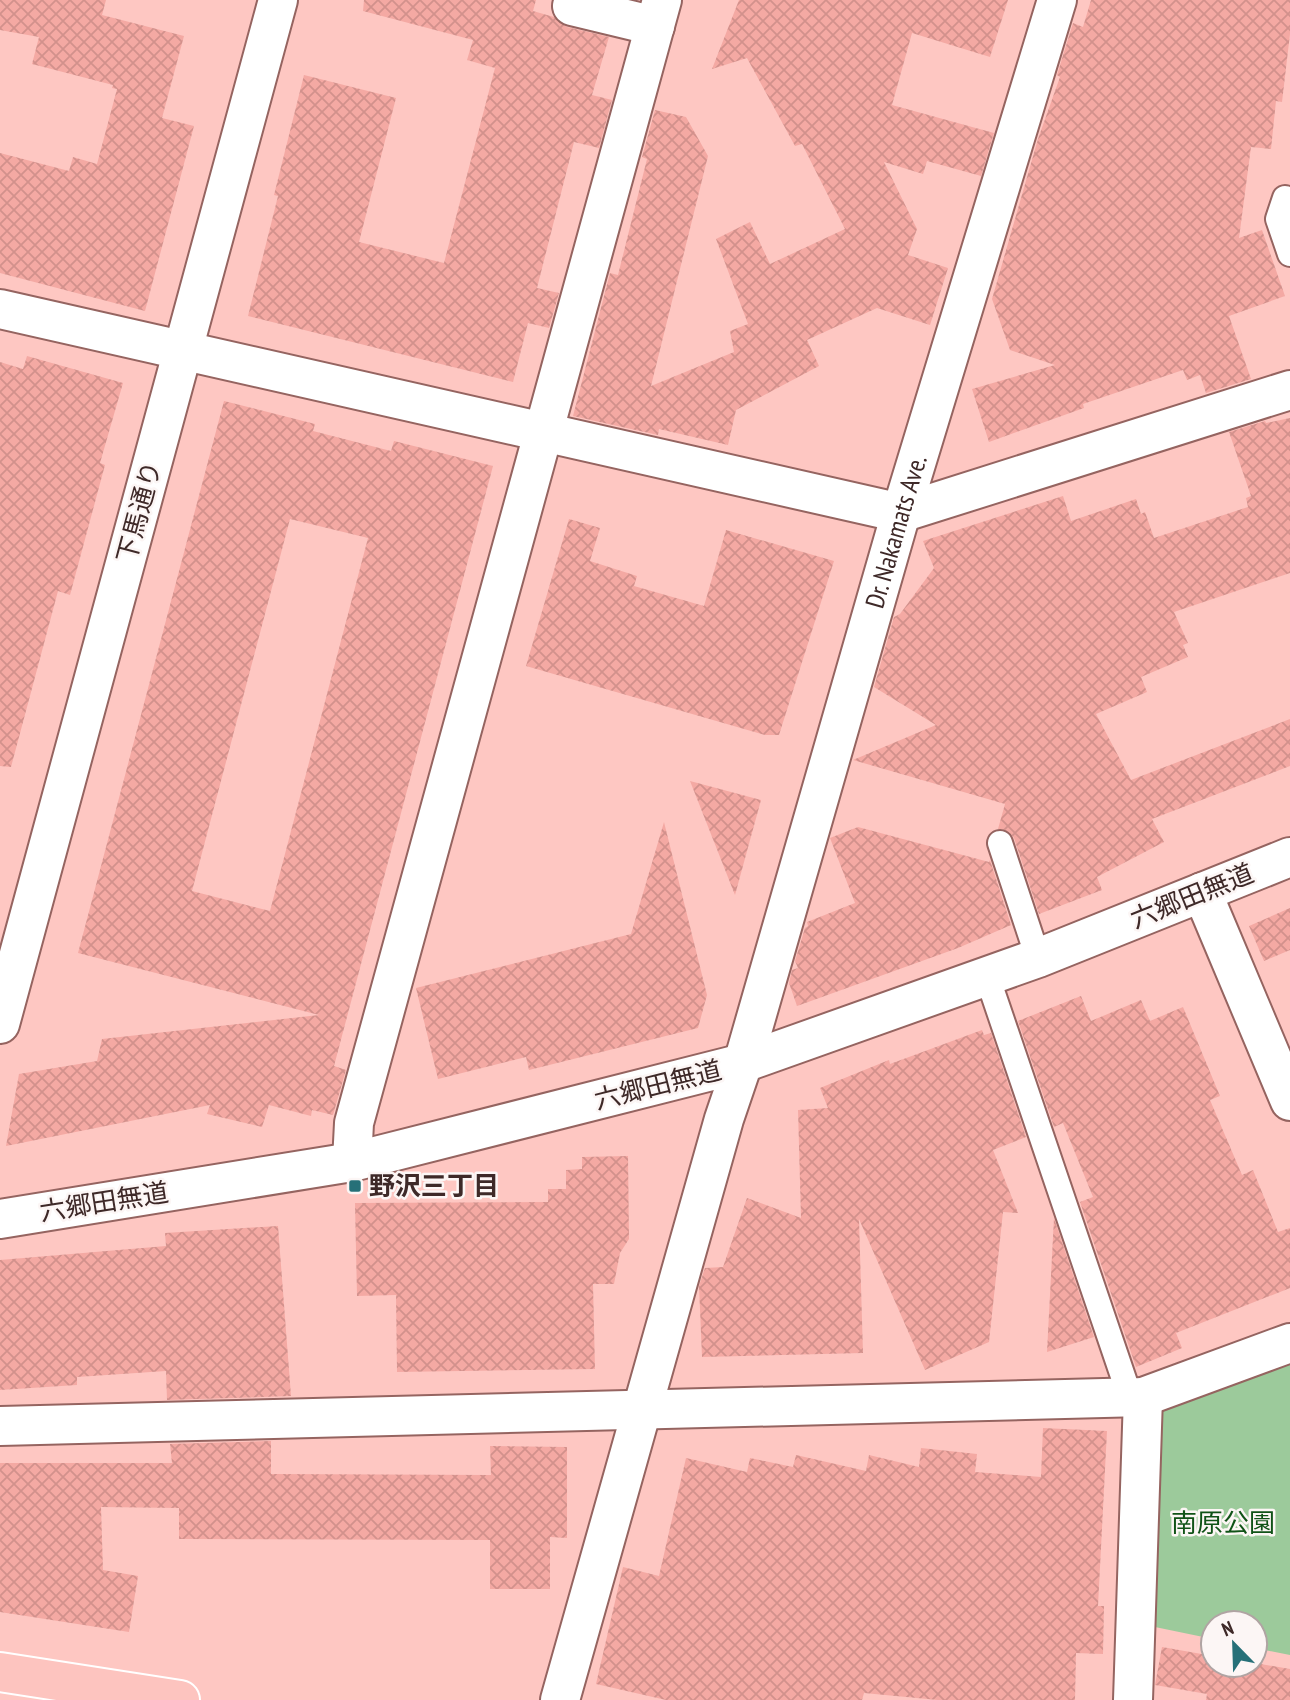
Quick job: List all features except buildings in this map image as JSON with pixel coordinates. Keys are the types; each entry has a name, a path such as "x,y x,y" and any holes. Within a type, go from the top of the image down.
{"main road":[{"path":"0,1672 180,1700"}],"street":[{"name":"下馬通り","path":"0,1024 5,987 278,0"},
{"name":"Dr. Nakamats Ave.","path":"560,1700 724,1119 743,1063 901,513 1057,0"},
{"path":"352,1162 354,1123 658,13 572,6"},
{"path":"0,309 901,513 1290,390"},
{"name":"六郷田無道","path":"0,1219 352,1162 743,1063 1038,958 1290,857"},
{"path":"1202,892 1290,1101"},
{"path":"0,1426 1136,1397 1290,1343"},
{"path":"1133,1700 1136,1397"}],"lane":[{"path":"1284,198 1278,219 1290,254"},
{"path":"1000,843 1038,958"},
{"path":"988,976 1136,1397"}],"green space":[{"name":"南原公園","path":"1290,1362 1290,1655 1269,1651 1269,1609 1199,1609 1199,1636 1155,1627 1155,1422 1167,1406"}],"place":[{"name":"野沢三丁目","path":"355,1186"}]}
